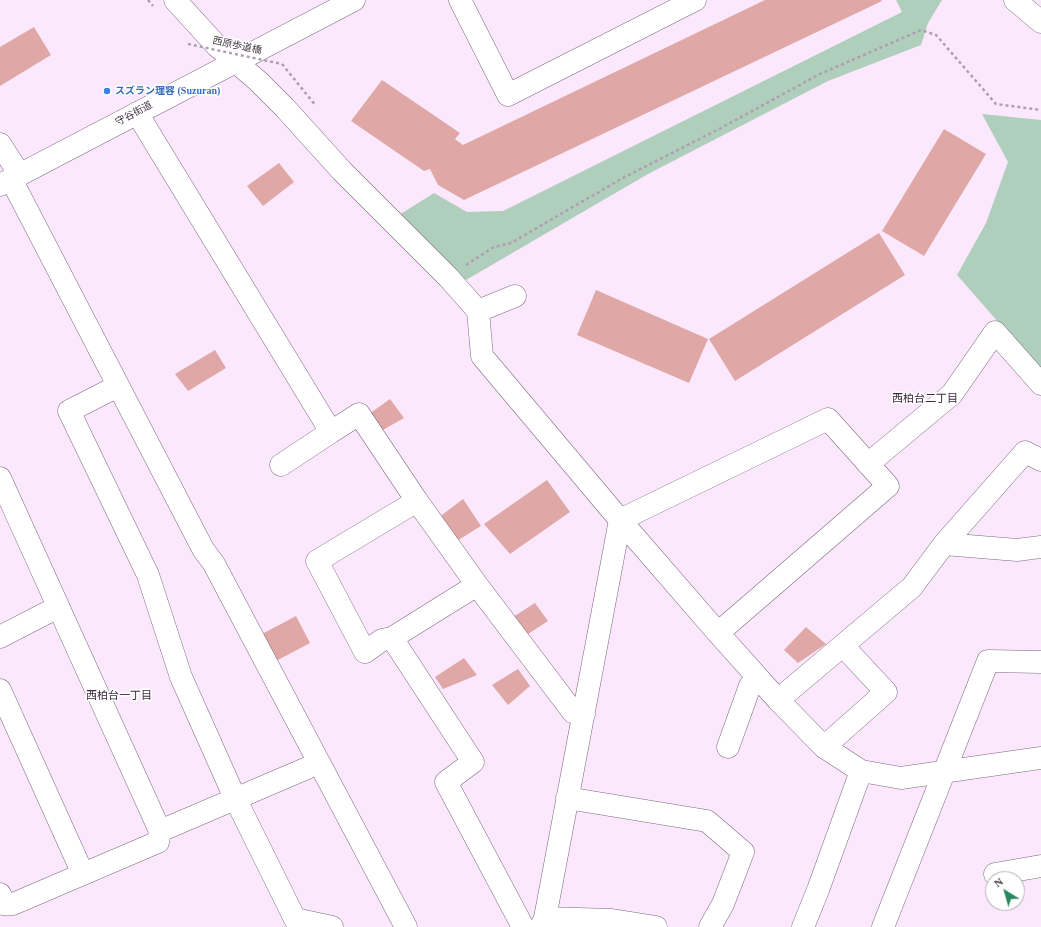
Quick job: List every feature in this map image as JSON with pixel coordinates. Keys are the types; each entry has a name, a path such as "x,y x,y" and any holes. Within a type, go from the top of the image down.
{"street":[{"path":"175,0 216,46 258,81 285,108 342,171 448,277 478,311 482,356 718,634 778,700 824,747 861,771 901,778 1041,758"},
{"name":"守谷街道","path":"10,180 354,0"},
{"path":"460,0 508,95 695,0"},
{"path":"1015,0 1041,22"},
{"path":"137,113 331,432"},
{"path":"0,144 10,180 203,549 214,564 406,927"},
{"path":"478,311 515,296"},
{"path":"868,464 952,394 994,332 1041,384"},
{"path":"118,386 69,411 148,575 181,676 235,798 295,919 332,927"},
{"path":"281,466 359,414 417,501 477,586 573,712 584,714"},
{"path":"620,520 828,418 888,486 718,634"},
{"path":"778,700 912,587 944,544 1025,452 1041,460"},
{"path":"0,478 160,831 158,842 12,904 4,904 0,894"},
{"path":"417,501 317,561 365,652 382,640 392,638 477,586"},
{"path":"620,520 543,922 612,920 656,927"},
{"path":"944,544 1017,550 1041,547"},
{"path":"0,637 58,607"},
{"path":"392,638 473,762 446,782 523,927"},
{"path":"824,747 886,692 843,646"},
{"path":"883,927 988,661 1041,662"},
{"path":"728,747 750,686 757,677"},
{"path":"0,690 83,874"},
{"path":"160,831 318,763"},
{"path":"803,927 861,771"},
{"path":"567,798 707,822 743,852 723,904 710,927"},
{"path":"1013,871 1041,866"}],"path":[{"path":"448,277 494,247 511,242 621,179 721,128 820,74 921,30 936,35 996,104 1041,110"},
{"name":"西原歩道橋","path":"188,44 282,64"}],"green space":[{"path":"896,0 942,0 928,23 921,45 828,81 648,174 466,280 399,215 434,193 467,212 503,211 902,12"},
{"path":"982,114 1041,120 1041,371 957,275 986,223 1008,162"}],"building":[{"path":"765,0 882,1 464,200 438,185 430,169 424,171 351,121 382,80 460,133 455,139 463,145"},
{"path":"34,27 51,55 0,86 0,47"},
{"path":"944,129 986,154 924,256 882,231"},
{"path":"279,163 294,182 263,206 247,186"},
{"path":"879,233 905,275 735,381 709,339"},
{"path":"596,290 708,339 689,383 577,335"},
{"path":"215,350 226,368 188,391 175,374"},
{"path":"390,399 404,418 381,431 369,414"},
{"path":"547,480 570,512 510,554 484,524"},
{"path":"463,499 481,526 455,542 438,518"},
{"path":"535,603 548,621 525,636 513,617"},
{"path":"296,616 310,643 276,661 262,634"},
{"path":"806,627 826,644 798,663 784,650"},
{"path":"464,658 477,675 443,689 435,677"},
{"path":"518,669 530,686 508,705 492,685"}],"place":[{"name":"スズラン理容 (Suzuran)","path":"107,91"}],"district":[{"name":"西柏台二丁目","path":"925,399"},
{"name":"西柏台一丁目","path":"119,696"}]}
